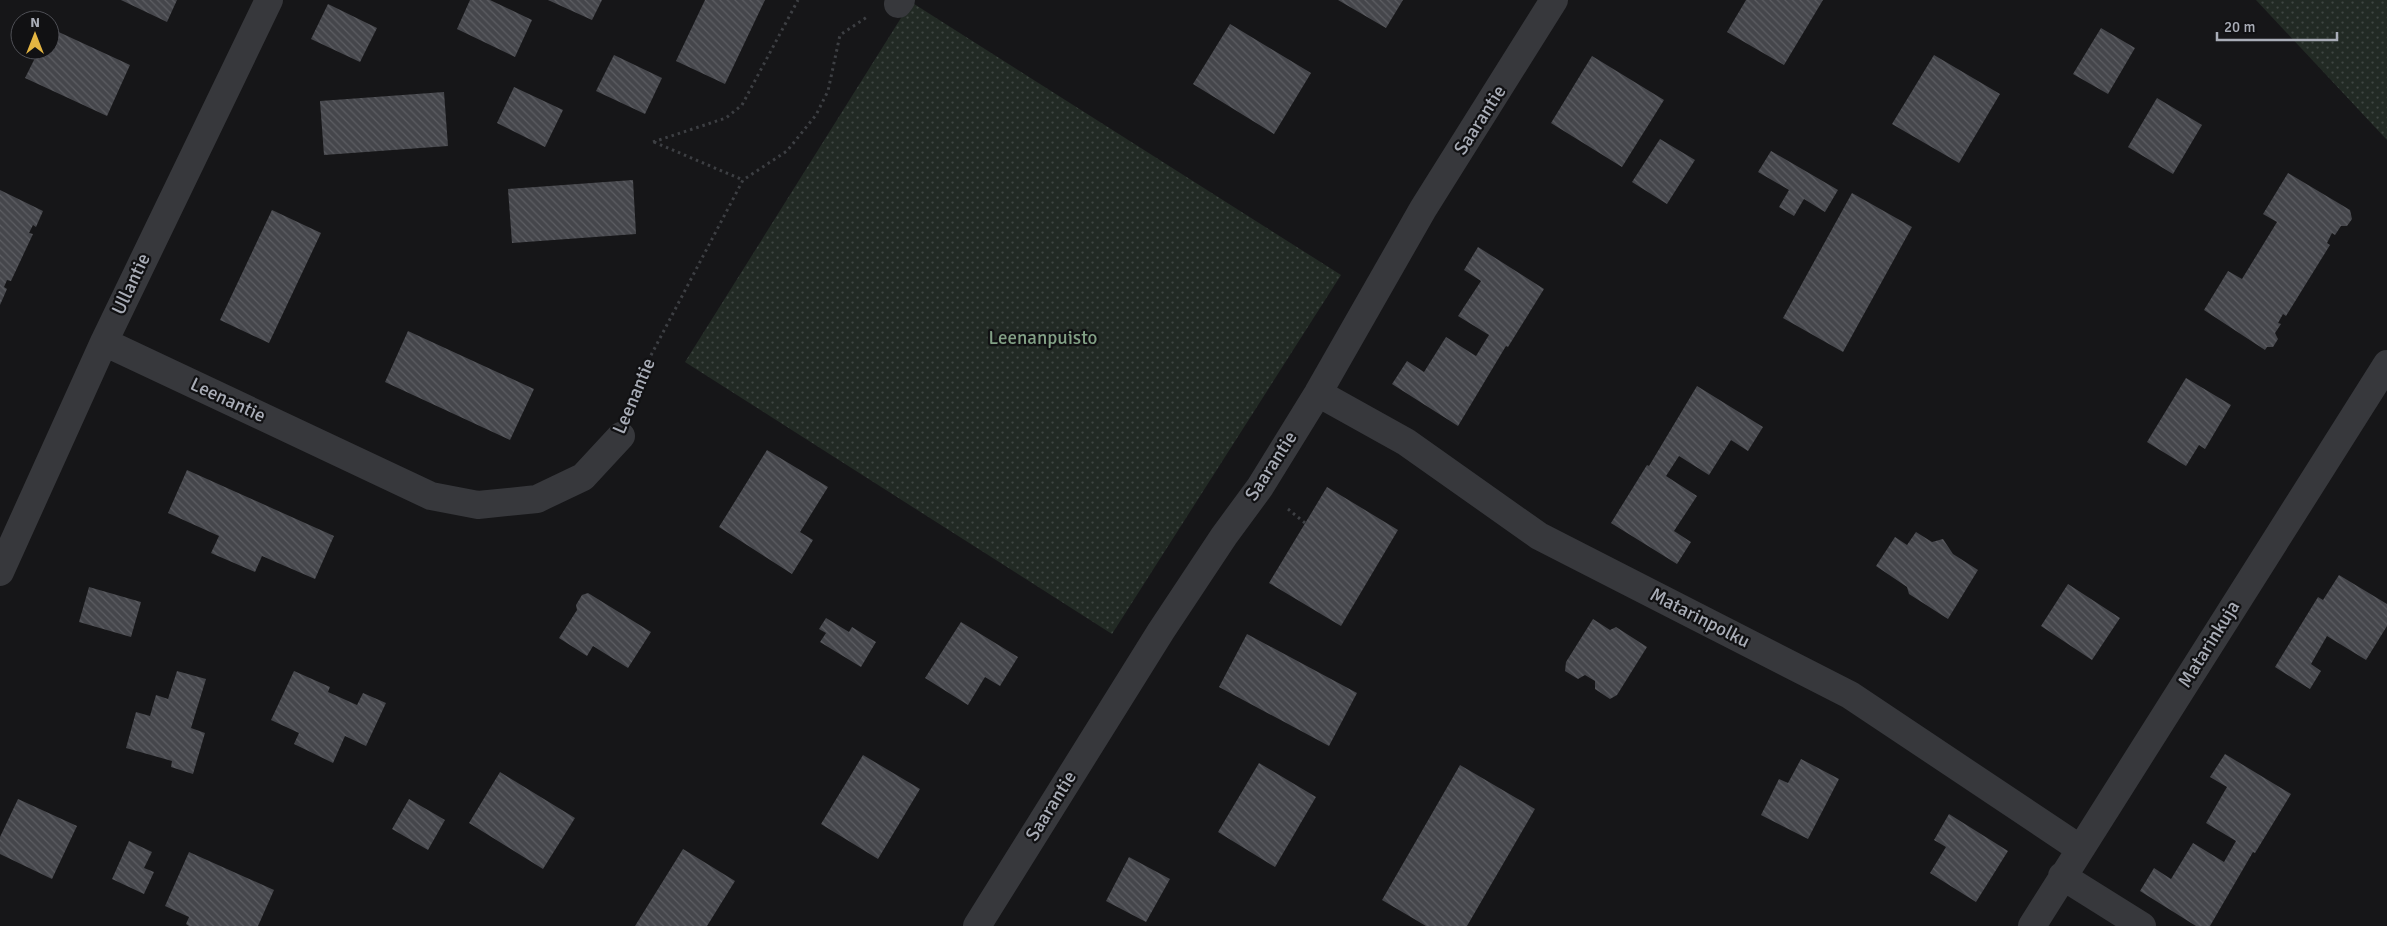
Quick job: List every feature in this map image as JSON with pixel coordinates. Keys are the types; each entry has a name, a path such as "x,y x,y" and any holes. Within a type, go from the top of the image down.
{"street":[{"name":"Ullantie","path":"0,572 104,342 269,0"},
{"name":"Saarantie","path":"977,926 1161,631 1224,536 1260,486 1318,393 1423,209 1554,0"},
{"name":"Leenantie","path":"104,342 431,496 478,505 537,499 583,477 621,436"},
{"name":"Matarinkuja","path":"2032,926 2079,848 2387,364"},
{"name":"Matarinpolku","path":"1318,393 1406,442 1539,536 1850,695 2079,848"},
{"path":"2062,876 2142,926"}],"path":[{"path":"743,180 653,142 726,118 742,105 798,0"},
{"name":"Leenantie","path":"621,436 638,380 743,180 787,151 816,115 828,91 840,35 864,18 899,2"}],"green space":[{"path":"2256,0 2387,0 2387,140"},
{"name":"Leenanpuisto","path":"911,2 1341,275 1112,634 685,362"}],"building":[{"path":"121,0 177,0 167,22"},
{"path":"470,0 490,0 532,20 515,57 457,29"},
{"path":"548,0 602,0 592,20"},
{"path":"705,0 765,0 725,84 676,61"},
{"path":"1338,0 1403,0 1386,28"},
{"path":"1746,0 1823,0 1784,65 1727,32"},
{"path":"328,4 377,28 360,62 311,39"},
{"path":"1230,24 1311,73 1274,134 1193,84"},
{"path":"2101,28 2135,48 2108,94 2073,74"},
{"path":"60,33 130,65 107,116 25,78 34,60 60,60"},
{"path":"614,55 662,78 645,114 596,91"},
{"path":"1934,55 2000,94 1959,163 1892,124"},
{"path":"1592,56 1664,100 1622,167 1551,123"},
{"path":"514,87 563,110 545,147 497,123"},
{"path":"444,92 448,146 324,155 320,101"},
{"path":"2157,98 2202,125 2173,174 2128,147"},
{"path":"1660,139 1695,160 1667,204 1632,182"},
{"path":"1771,151 1838,190 1825,212 1804,199 1794,216 1779,207 1789,190 1758,172"},
{"path":"2288,173 2350,210 2352,219 2347,226 2341,226 2335,235 2332,233 2327,243 2330,245 2286,316 2283,314 2278,323 2281,324 2275,333 2278,339 2273,347 2267,347 2265,350 2204,310 2228,271 2242,279 2277,222 2263,214"},
{"path":"633,180 636,234 512,243 508,189"},
{"path":"0,190 43,211 36,227 33,225 29,233 33,234 11,281 7,280 4,287 7,289 0,305"},
{"path":"1852,193 1912,227 1843,352 1783,318"},
{"path":"272,210 321,233 269,343 220,320"},
{"path":"1478,247 1544,289 1508,347 1506,346 1458,426 1392,384 1407,361 1424,372 1446,337 1476,356 1489,335 1458,316 1481,281 1464,270"},
{"path":"408,331 534,389 510,440 385,382"},
{"path":"2186,378 2231,405 2205,449 2199,445 2186,466 2147,442"},
{"path":"1697,386 1763,427 1748,451 1731,440 1709,475 1679,456 1666,476 1697,496 1674,531 1691,542 1677,564 1611,523 1647,465 1649,466"},
{"path":"767,450 828,487 800,532 813,540 792,574 719,527"},
{"path":"187,470 334,536 315,579 262,556 255,572 211,553 219,536 168,513"},
{"path":"1327,487 1398,530 1341,626 1269,583"},
{"path":"1916,532 1932,542 1943,539 1953,554 1978,570 1948,619 1909,594 1907,587 1876,566 1895,537 1907,545"},
{"path":"2339,575 2387,604 2387,626 2366,660 2327,636 2311,664 2321,671 2310,689 2275,667 2318,597 2323,600"},
{"path":"2068,584 2120,618 2092,660 2041,626"},
{"path":"89,587 141,602 131,637 79,622"},
{"path":"588,593 651,632 628,668 593,646 587,656 559,638 577,610 576,605 582,595"},
{"path":"826,618 849,632 852,627 876,642 861,667 820,642 826,633 819,629"},
{"path":"1593,619 1610,630 1616,627 1647,647 1617,695 1610,699 1595,689 1595,681 1585,675 1578,679 1565,671 1566,662"},
{"path":"961,622 1018,657 1000,686 985,677 968,705 925,678"},
{"path":"1247,634 1357,693 1329,746 1219,687"},
{"path":"177,671 206,679 191,728 205,733 193,774 171,767 172,761 126,748 136,712 150,716 156,695 168,699"},
{"path":"294,671 330,687 328,692 357,705 363,693 386,703 366,746 345,736 333,763 294,744 299,733 271,720"},
{"path":"2225,754 2291,794 2255,853 2253,852 2210,926 2196,926 2140,891 2154,868 2171,879 2193,843 2224,862 2236,841 2206,823 2227,787 2210,777"},
{"path":"863,755 920,789 878,859 821,824"},
{"path":"1801,759 1839,779 1808,839 1761,815 1779,779 1788,783"},
{"path":"1259,763 1316,797 1275,867 1218,832"},
{"path":"1460,765 1535,809 1467,926 1426,926 1382,900"},
{"path":"500,772 575,818 543,869 469,823"},
{"path":"18,799 77,826 52,879 0,854 0,837"},
{"path":"409,799 445,820 428,850 392,829"},
{"path":"1949,814 2008,851 1976,902 1930,873 1946,847 1934,840"},
{"path":"129,841 152,852 144,868 154,872 144,894 112,879"},
{"path":"683,849 735,881 707,926 635,926"},
{"path":"189,852 274,890 258,926 189,926 186,924 189,917 165,906"},
{"path":"1129,857 1170,879 1146,922 1106,901"}]}
